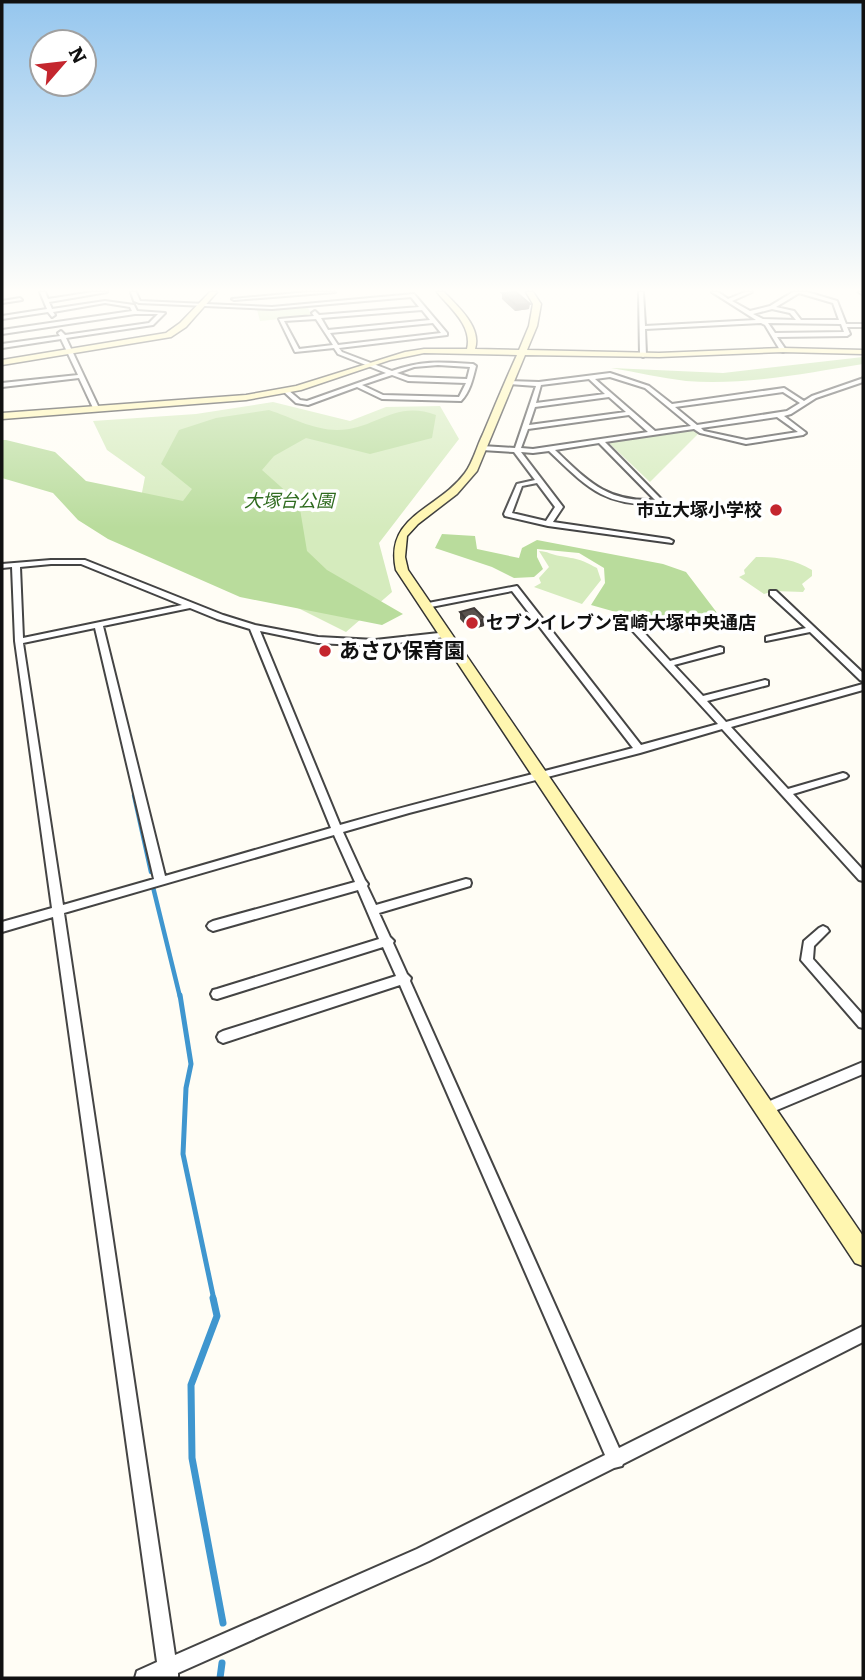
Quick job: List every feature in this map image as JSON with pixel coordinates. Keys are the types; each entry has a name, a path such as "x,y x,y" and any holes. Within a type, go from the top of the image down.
{"street":[{"path":"79,370 96,408"},
{"path":"2,416 246,397 286,391 347,370"},
{"path":"383,370 408,379 471,381"},
{"path":"286,391 298,402 308,403 400,370"},
{"path":"359,386 382,397 461,399 471,381 472,370"},
{"path":"514,370 472,471 461,485 410,525 401,536 398,559 402,570 863,1255"},
{"path":"509,382 539,384 610,375 639,383 702,432 746,442 803,433 778,414"},
{"path":"2,386 81,376"},
{"path":"590,377 652,432"},
{"path":"482,448 517,452 551,449 789,413 803,403 863,380"},
{"path":"517,452 539,384"},
{"path":"848,385 863,388"},
{"path":"671,406 784,390 803,403"},
{"path":"534,405 610,395"},
{"path":"527,427 631,413"},
{"path":"551,449 597,493 635,505 661,502 599,440"},
{"path":"517,452 559,507 548,524"},
{"path":"539,481 519,485 507,512 513,517 548,524 668,541"},
{"path":"2,566 82,562 220,617 318,640 400,642 445,634"},
{"path":"16,565 19,640 168,1673"},
{"path":"425,606 514,588 640,750"},
{"path":"773,593 809,630 863,678"},
{"path":"19,640 193,605"},
{"path":"98,624 160,879"},
{"path":"254,627 337,830 375,910 616,1461"},
{"path":"634,627 860,871"},
{"path":"769,639 809,630"},
{"path":"668,664 720,650"},
{"path":"701,701 765,683"},
{"path":"2,927 409,808 640,750 863,687"},
{"path":"785,793 843,776"},
{"path":"375,910 466,883"},
{"path":"213,926 363,884"},
{"path":"823,931 808,944 807,960 863,1023"},
{"path":"217,994 388,940"},
{"path":"223,1037 405,978"},
{"path":"765,1108 863,1068"},
{"path":"144,1678 168,1673 376,1577 616,1461 863,1334"}],"green space":[{"path":"625,370 723,373 823,370 775,378 708,382"},
{"name":"大塚台公園","path":"273,402 350,421 386,407 440,406 459,439 379,543 392,592 346,632 260,589 134,533 145,477 107,450 93,421 196,414"},
{"path":"269,410 311,426 337,430 350,429 409,411 436,415 432,438 370,454 306,438 274,456 262,470 299,503 307,551 327,570 403,614 382,625 240,597 108,539 78,520 53,493 2,478 2,440 6,440 55,452 86,481 183,501 192,489 161,464 179,430 216,418"},
{"path":"694,428 699,433 650,482 608,442"},
{"path":"442,534 475,536 477,549 519,558 522,548 537,540 663,564 686,572 724,622 637,618 591,605 605,583 604,568 579,553 537,549 537,557 543,569 534,577 514,578 492,567 435,548"},
{"path":"539,551 587,563 597,568 601,580 582,604 534,587 541,583 539,578 549,567"},
{"path":"756,557 778,558 798,563 812,570 812,576 802,584 805,589 803,592 774,591 764,594 739,577 745,574 744,570"}],"building":[{"path":"474,608 485,619 470,624 460,612"}],"waterway":[{"path":"134,795 151,872"},
{"path":"153,887 180,997"},
{"path":"180,995 191,1064 186,1088 183,1154 214,1300"},
{"path":"213,1298 217,1316 191,1385 192,1458 223,1623"},
{"path":"220,1678 222,1663"}],"place":[{"name":"市立大塚小学校","path":"776,510"},
{"name":"セブンイレブン宮崎大塚中央通店","path":"472,623"},
{"name":"あさひ保育園","path":"325,651"}]}
